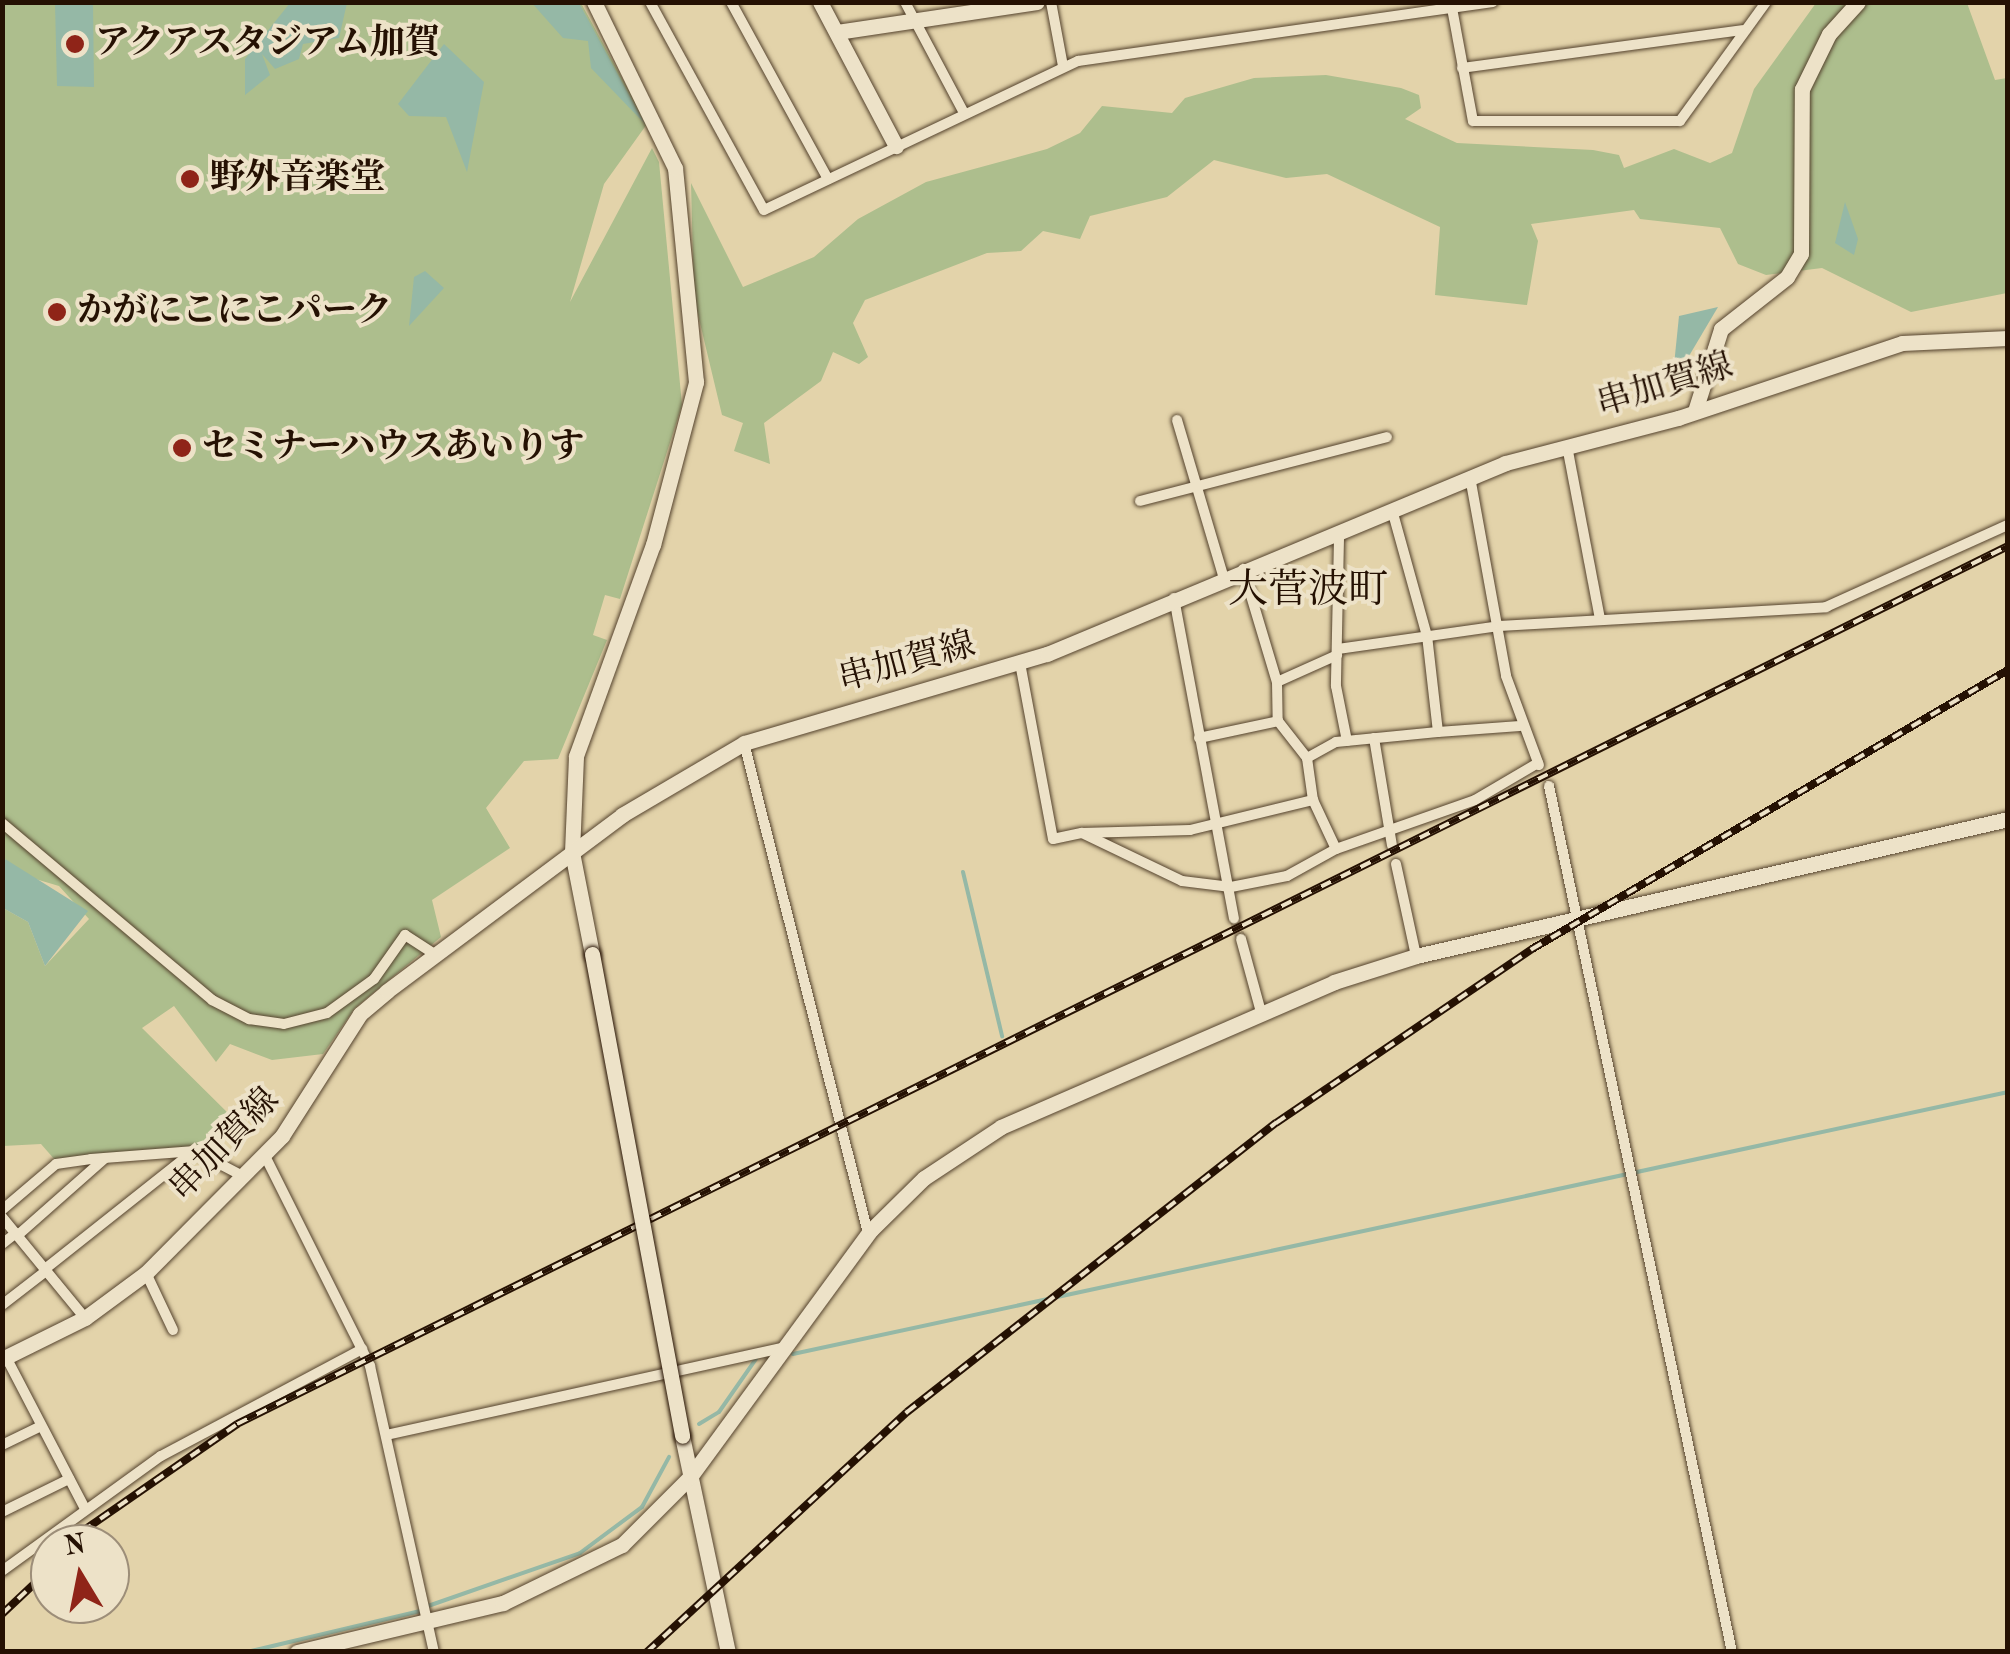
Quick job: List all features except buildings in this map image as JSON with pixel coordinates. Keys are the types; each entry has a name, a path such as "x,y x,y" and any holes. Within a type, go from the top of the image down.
{"street":[{"path":"594,2 675,168 696,382 653,545 576,756 572,852 690,1478 728,1652"},
{"path":"650,2 761,208 1063,66 1399,8 1452,8 1493,2"},
{"path":"732,2 828,179"},
{"path":"820,2 896,146"},
{"path":"904,2 964,112"},
{"path":"837,32 1036,2"},
{"path":"1051,2 1063,66"},
{"path":"1452,8 1473,120 1680,121 1742,30 1766,2"},
{"path":"1695,410 1720,329 1786,278 1801,254 1802,89 1829,34 1858,2"},
{"path":"1462,68 1742,30"},
{"name":"串加賀線","path":"4,1358 85,1318 146,1272 298,1118 360,1014 434,954 675,779 744,743 1020,663 1222,576 1339,538 1470,476 1695,410 1902,342 2008,338"},
{"path":"1177,420 1222,576"},
{"path":"1140,501 1386,438"},
{"path":"1567,446 1600,619"},
{"path":"1082,833 1182,882 1231,887 1287,876 1388,825 1475,800 1540,765 1520,726 1470,476"},
{"path":"1393,513 1427,636 1438,732"},
{"path":"1277,682 1338,652 1427,636 1500,626 1853,601 2008,525"},
{"path":"1339,538 1338,652 1347,742"},
{"path":"1243,568 1277,682 1278,721 1307,758 1312,800 1336,849"},
{"path":"1174,597 1234,918"},
{"path":"1020,663 1053,839 1082,833 1219,823 1312,800"},
{"path":"1199,738 1278,721"},
{"path":"1307,758 1347,742 1520,726"},
{"path":"1374,738 1392,844"},
{"path":"744,743 868,1233"},
{"path":"1549,786 1582,914 1732,1652"},
{"path":"297,1652 532,1593 598,1562 690,1478 868,1233 924,1178 1001,1127 1261,1012 1416,956 1582,914 2008,819"},
{"path":"2,824 212,1000 248,1019 284,1024 327,1013 374,979 405,935 434,954"},
{"path":"1396,864 1416,956"},
{"path":"1242,939 1261,1012"},
{"path":"2,1305 195,1151"},
{"path":"85,1318 2,1213 56,1164 195,1151 241,1175"},
{"path":"264,1154 362,1348 386,1435 434,1652"},
{"path":"2,1244 105,1158"},
{"path":"146,1272 173,1330"},
{"path":"2,1571 86,1509 226,1416 362,1348"},
{"path":"386,1435 783,1348"},
{"path":"4,1358 86,1509"},
{"path":"2,1445 41,1426"},
{"path":"2,1512 69,1479"}],"shaded area":[{"path":"531,2 579,3 645,124 591,68 588,41 563,38"},
{"path":"3,3 581,3 647,124 604,184 570,302 652,148 659,162 682,405 620,599 605,595 593,635 607,640 558,759 524,761 486,808 510,848 432,900 441,937 355,1008 323,1054 272,1060 230,1044 216,1062 174,1006 142,1028 236,1121 208,1152 55,1160 41,1144 3,1146 3,908 28,922 45,966 89,919 59,886 22,875 3,857"},
{"name":"アクアスタジアム加賀","path":"55,3 93,3 94,87 57,86"},
{"path":"290,3 347,3 339,38 303,44 299,59 275,69 262,54 270,75 245,95 245,59"},
{"path":"1816,3 1967,3 1995,80 2007,78 2007,293 1911,312 1822,268 1766,275 1738,264 1720,228 1640,219 1634,210 1531,224 1538,241 1527,305 1435,295 1440,227 1327,174 1286,178 1214,160 1167,197 1090,216 1080,239 1043,231 1021,251 987,253 865,300 853,323 868,357 859,364 833,352 821,381 764,423 770,464 734,451 743,423 722,415 694,298 691,183 743,287 814,257 858,219 926,182 1047,149 1080,133 1102,106 1172,113 1185,98 1254,78 1326,75 1401,88 1419,95 1421,108 1405,119 1457,143 1593,150 1619,155 1624,168 1674,149 1710,163 1732,153 1754,89"},
{"path":"444,44 484,82 467,172 446,117 409,116 398,104"},
{"path":"1845,202 1858,239 1854,255 1835,243"},
{"path":"425,271 444,288 409,326 414,277"},
{"path":"1718,307 1686,361 1674,365 1679,316"},
{"path":"2,857 88,911 45,966 28,922 3,908"}],"waterway":[{"path":"963,872 1002,1036"},
{"path":"793,1354 2008,1092"},
{"path":"699,1424 719,1412 756,1359"},
{"path":"428,1606 580,1553 642,1507 669,1457"},
{"path":"247,1652 420,1611"}],"tunnel":[{"path":"1234,918 1241,939"}],"railway":[{"path":"93,1524 237,1424 2008,546"},
{"path":"647,1652 907,1412 1276,1123 1532,949 2008,670"},
{"path":"2,1614 30,1588"}],"place":[{"name":"アクアスタジアム加賀","path":"75,44"},
{"name":"野外音楽堂","path":"190,179"},
{"name":"かがにこにこパーク","path":"57,312"},
{"name":"セミナーハウスあいりす","path":"182,448"}],"district":[{"name":"大菅波町","path":"1308,592"}]}
